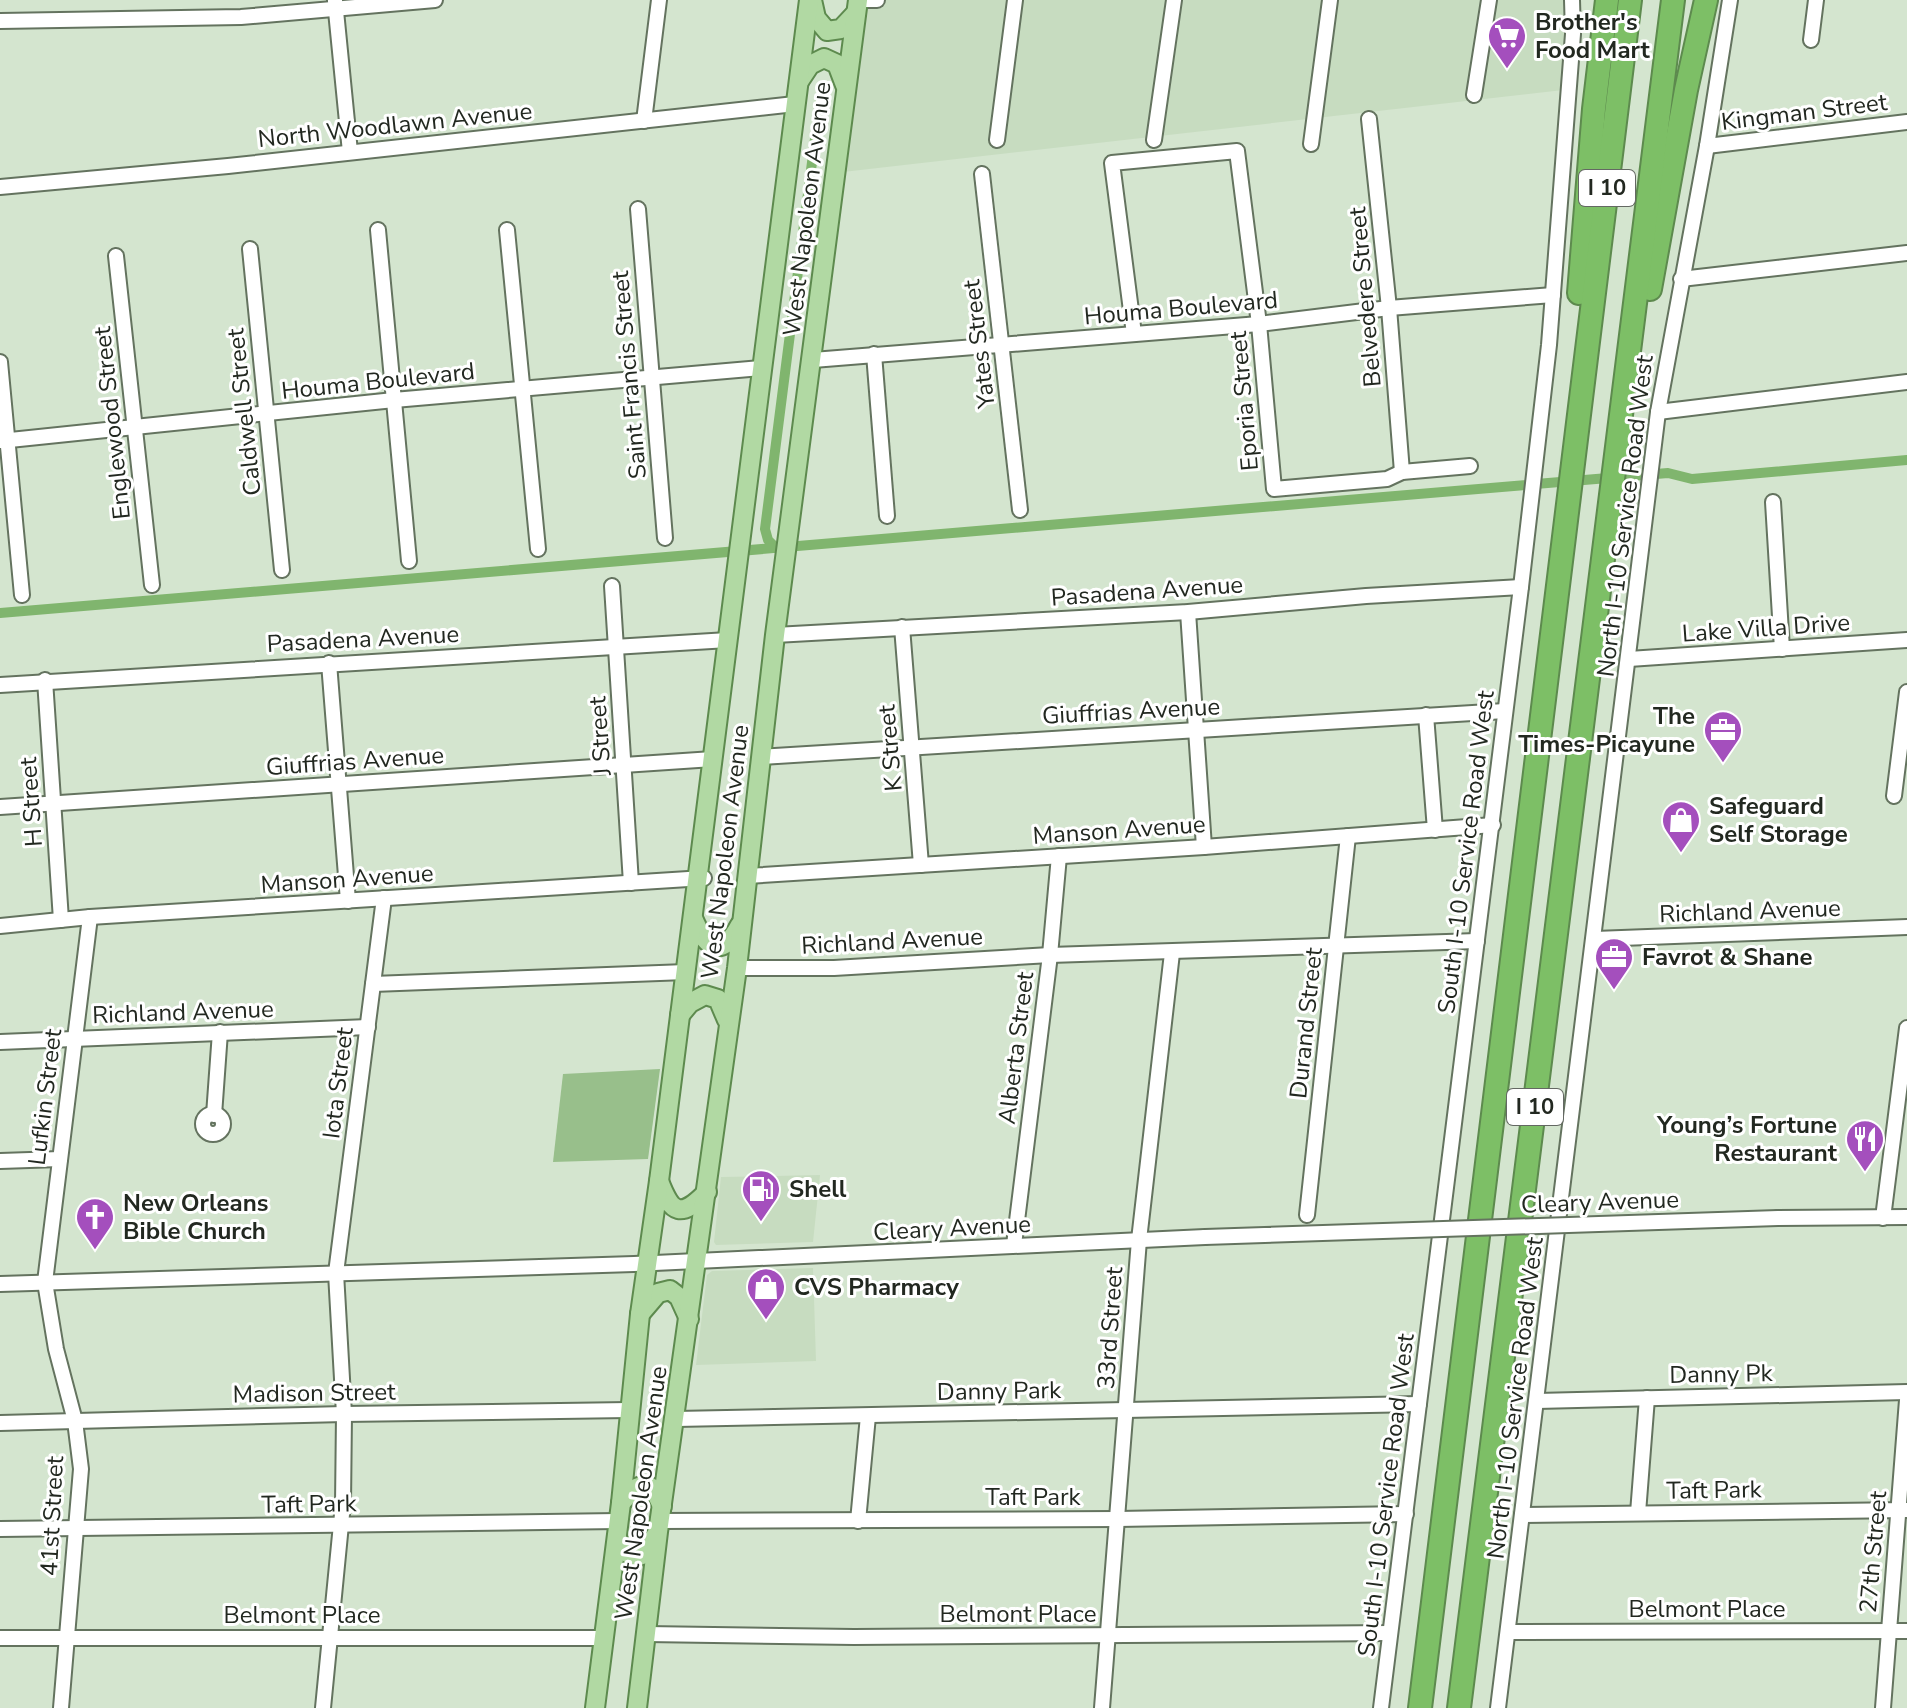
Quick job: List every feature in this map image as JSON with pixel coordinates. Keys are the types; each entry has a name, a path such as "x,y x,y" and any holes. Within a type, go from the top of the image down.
{"highway":[{"path":"1583,375 1575,344 1594,109 1607,0"},
{"name":"I 10","path":"1420,1708 1630,0"},
{"name":"I 10","path":"1459,1708 1673,0"},
{"path":"1686,90 1693,0"},
{"path":"1632,320 1649,292 1706,0"}],"main road":[{"path":"810,0 816,18 827,31 841,29 857,6"},
{"name":"West Napoleon Avenue","path":"595,1708 619,1520 646,1262 701,879 761,368 810,0"},
{"name":"West Napoleon Avenue","path":"637,1708 737,968 775,635 857,6"},
{"path":"798,82 810,65 824,58 837,64 846,87"},
{"path":"693,918 704,941 717,947 733,937 742,921"},
{"path":"680,1015 698,996 712,995 723,1006 728,1023"},
{"path":"659,1181 669,1204 680,1211 687,1210 707,1192"},
{"path":"640,1314 658,1293 670,1290 679,1297 689,1319"},
{"path":"643,1485 654,1489 660,1520 648,1549 642,1555 634,1557 621,1549 619,1520 636,1487 643,1485"}],"street":[{"path":"0,21 173,20 336,5 435,0"},
{"path":"644,121 659,0"},
{"path":"857,6 877,0"},
{"path":"997,140 1015,0"},
{"path":"1154,140 1174,0"},
{"path":"1311,144 1330,0"},
{"path":"1474,95 1489,0"},
{"name":"South I-10 Service Road West","path":"1381,1708 1530,511 1553,295 1573,34 1572,0"},
{"name":"North I-10 Service Road West","path":"1498,1708 1658,412 1707,146 1730,0"},
{"path":"1811,40 1816,0"},
{"path":"336,5 350,152"},
{"name":"North Woodlawn Avenue","path":"0,187 795,104"},
{"name":"Belvedere Street","path":"1369,119 1402,472"},
{"name":"Kingman Street","path":"1707,146 1907,122"},
{"name":"Eporia Street","path":"1134,334 1112,163 1237,151 1259,324 1274,489 1387,479 1402,472"},
{"name":"Yates Street","path":"982,174 1020,510"},
{"name":"Saint Francis Street","path":"638,209 665,538"},
{"path":"378,230 409,561"},
{"path":"507,230 538,549"},
{"name":"Caldwell Street","path":"250,249 282,570"},
{"path":"1681,279 1907,253"},
{"name":"Englewood Street","path":"116,256 152,585"},
{"name":"Houma Boulevard","path":"813,360 1259,324 1389,308 1553,295"},
{"path":"874,354 887,516"},
{"path":"0,362 4,441 22,595"},
{"name":"Houma Boulevard","path":"4,441 394,400 761,368"},
{"path":"1658,412 1907,382"},
{"path":"1402,472 1470,466"},
{"path":"1773,502 1782,649"},
{"name":"J Street","path":"612,586 631,883"},
{"name":"Pasadena Avenue","path":"775,635 1188,612 1366,596 1521,587"},
{"path":"1188,612 1204,847"},
{"name":"K Street","path":"902,627 921,865"},
{"name":"Pasadena Avenue","path":"0,685 728,640"},
{"name":"Lake Villa Drive","path":"1629,659 1907,640"},
{"path":"329,663 348,901"},
{"name":"H Street","path":"45,680 61,920"},
{"path":"1894,796 1907,692"},
{"name":"Giuffrias Avenue","path":"760,757 1505,711"},
{"path":"1426,715 1435,830"},
{"name":"Giuffrias Avenue","path":"0,807 713,759"},
{"name":"Manson Avenue","path":"747,876 1493,825"},
{"name":"Durand Street","path":"1307,1215 1348,836"},
{"name":"Alberta Street","path":"1014,1245 1050,955 1059,856"},
{"name":"Manson Avenue","path":"0,926 90,917 701,879"},
{"name":"Iota Street","path":"323,1708 343,1504 344,1414 336,1273 384,898"},
{"name":"Lufkin Street","path":"45,1282 90,917"},
{"name":"Richland Avenue","path":"1595,939 1907,927"},
{"path":"1172,953 1477,941"},
{"name":"Richland Avenue","path":"737,968 834,968 1050,955 1172,953"},
{"name":"33rd Street","path":"1102,1708 1139,1240 1172,953"},
{"path":"373,984 686,972"},
{"name":"Richland Avenue","path":"0,1042 368,1027"},
{"path":"1883,1218 1907,1028"},
{"path":"214,1115 220,1032"},
{"path":"0,1161 60,1159"},
{"name":"Cleary Avenue","path":"0,1284 876,1255 1014,1245 1205,1237 1778,1218 1907,1217"},
{"name":"41st Street","path":"45,1282 56,1349 75,1421 81,1469 61,1708"},
{"name":"Danny Pk","path":"1537,1401 1907,1392"},
{"path":"1638,1513 1647,1398"},
{"name":"27th Street","path":"1883,1708 1902,1510 1907,1400"},
{"name":"Danny Park","path":"676,1419 1419,1404"},
{"name":"Madison Street","path":"0,1423 629,1410"},
{"path":"858,1521 868,1416"},
{"name":"Taft Park","path":"1522,1515 1902,1510"},
{"name":"Taft Park","path":"660,1520 1118,1519 1406,1514"},
{"name":"Taft Park","path":"0,1529 619,1520"},
{"name":"Belmont Place","path":"1508,1632 1907,1631"},
{"name":"Belmont Place","path":"646,1634 854,1637 1390,1633"},
{"name":"Belmont Place","path":"0,1638 604,1638"}],"shaded area":[{"path":"865,0 1567,0 1563,90 843,172"},
{"path":"820,1175 813,1242 716,1245 714,1242 721,1177"},
{"path":"813,1268 816,1361 696,1365 707,1275 712,1271"}],"green space":[{"path":"660,1069 648,1159 553,1162 563,1074"}],"waterway":[{"path":"776,548 768,540 765,529 820,100"},
{"path":"0,613 1668,473 1692,479 1907,460"}],"place":[{"name":"Brother's Food Mart","path":"1507,70"},
{"name":"The Times-Picayune","path":"1723,764"},
{"name":"Safeguard Self Storage","path":"1681,854"},
{"name":"Favrot & Shane","path":"1614,991"},
{"name":"Young’s Fortune Restaurant","path":"1865,1173"},
{"name":"Shell","path":"761,1223"},
{"name":"New Orleans Bible Church","path":"95,1251"},
{"name":"CVS Pharmacy","path":"766,1321"}]}
